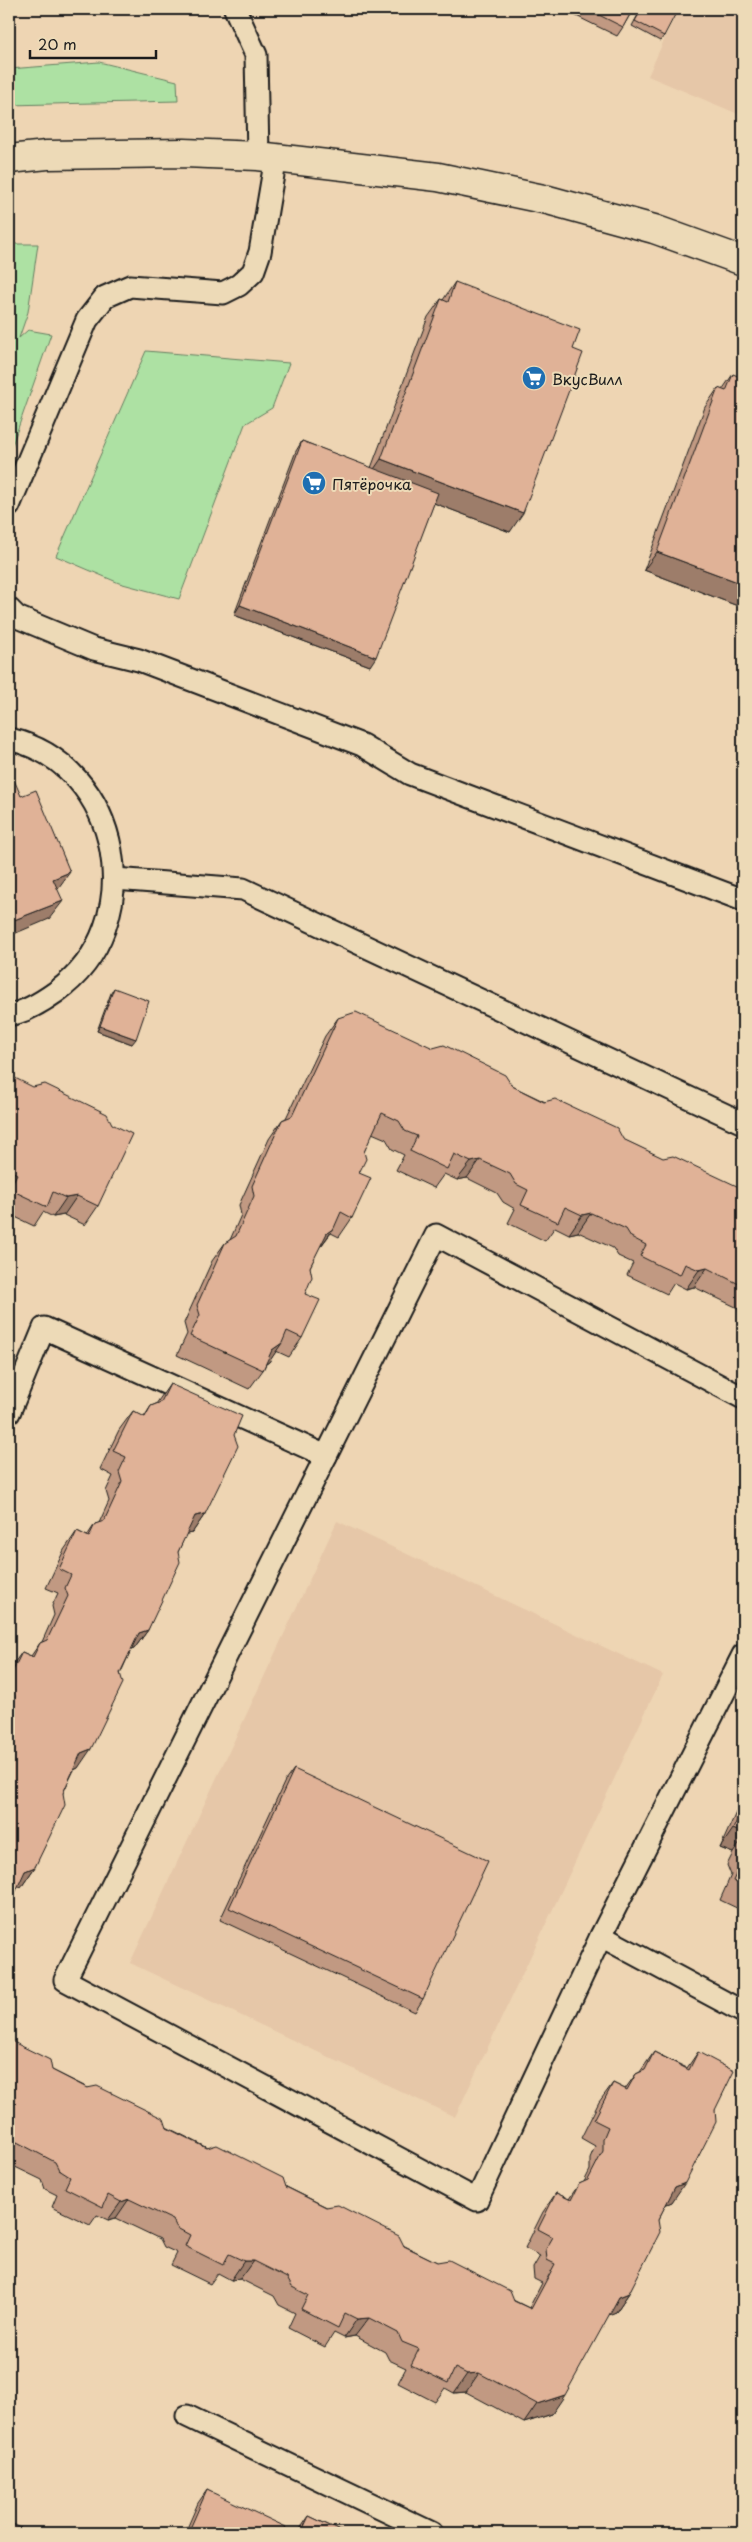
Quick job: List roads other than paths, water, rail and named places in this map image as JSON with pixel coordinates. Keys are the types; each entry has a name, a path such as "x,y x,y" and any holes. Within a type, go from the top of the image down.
{"street":[{"path":"9,159 47,155 174,153 267,156 438,177 548,200 654,228 743,262"}],"lane":[{"path":"9,506 87,320 105,297 130,286 223,293 239,285 253,272 260,252 267,156 256,55 235,9"},
{"path":"9,609 18,617 94,649 139,660 353,742 410,774 743,900"},
{"path":"9,739 44,753 68,771 89,794 103,820 112,849 115,879 111,909 102,937 86,963 66,985 41,1002 9,1015"},
{"path":"115,879 243,889 743,1123"},
{"path":"743,1398 436,1235 65,1980 477,2200 601,1936 743,1655"},
{"path":"9,1413 44,1328 326,1456"},
{"path":"601,1936 743,2012"},
{"path":"187,2416 432,2533"}],"place":[{"name":"ВкусВилл","path":"534,378"},
{"name":"Пятёрочка","path":"314,483"}]}
